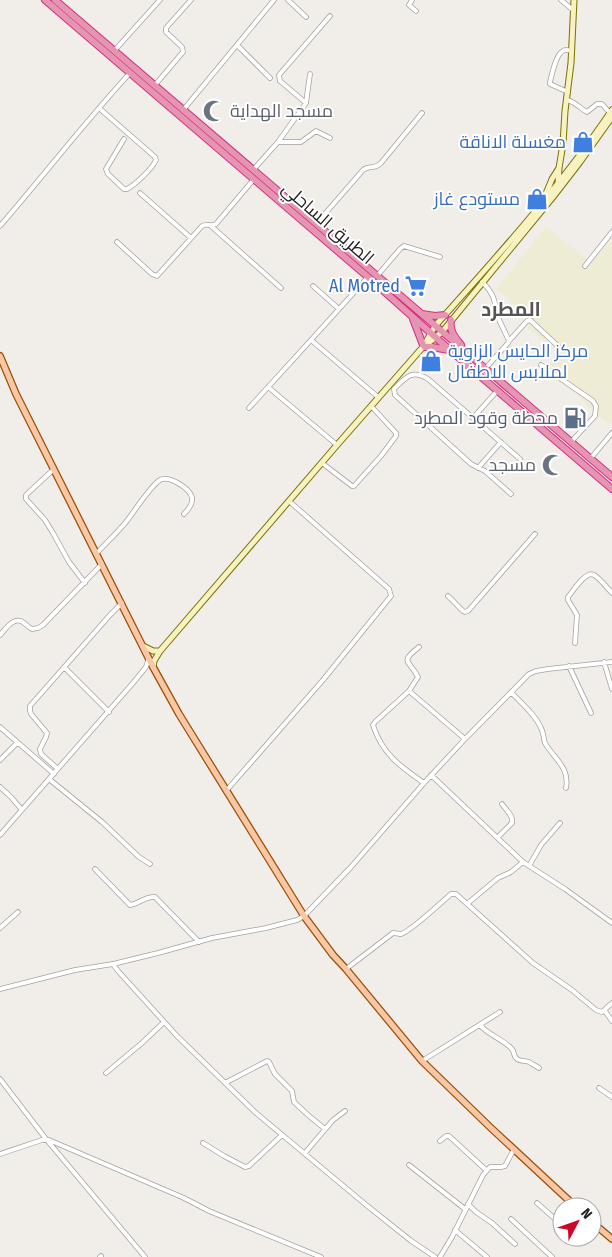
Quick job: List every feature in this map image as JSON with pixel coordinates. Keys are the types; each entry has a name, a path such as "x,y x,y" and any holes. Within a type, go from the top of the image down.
{"highway":[{"name":"الطريق الساحلي","path":"45,0 612,489"},
{"name":"الطريق الساحلي","path":"55,0 612,477"},
{"path":"421,314 445,315"},
{"path":"411,316 424,346 451,350"},
{"path":"451,320 453,335 464,350"}],"main road":[{"path":"0,356 16,394 153,667 189,732 304,916 333,955 422,1061 565,1197"},
{"path":"602,1231 612,1239"}],"street":[{"path":"114,51 160,0"},
{"path":"155,85 183,52 182,47 166,32 166,28 191,0"},
{"path":"184,109 274,0"},
{"path":"288,0 306,17"},
{"path":"412,0 409,5 416,11"},
{"path":"561,0 573,10"},
{"path":"559,186 559,168 571,63 574,0"},
{"path":"306,103 280,81 279,75 330,16"},
{"path":"237,44 270,78"},
{"path":"568,92 550,84 550,82 557,57 562,51 571,51"},
{"path":"0,226 70,141 130,73"},
{"path":"254,169 278,142 306,103 310,74"},
{"path":"567,100 572,101 587,112 597,104 602,104 611,113"},
{"path":"99,108 155,157 156,160 152,167 132,187 127,189 124,189 108,174 106,169 124,140"},
{"path":"317,223 365,168 376,167 381,163 422,112"},
{"path":"424,346 435,326 578,166 606,125 611,113"},
{"path":"153,667 160,651 322,462 424,346 442,332 559,186 611,113"},
{"path":"606,125 612,128"},
{"path":"278,142 302,142 316,132 330,138"},
{"path":"543,204 552,179 559,168"},
{"path":"117,242 152,274 157,276 202,226 216,224 254,179"},
{"path":"140,193 191,238"},
{"path":"211,226 281,288"},
{"path":"585,266 612,232"},
{"path":"377,276 404,246 440,257"},
{"path":"249,408 368,277"},
{"path":"482,282 493,295 500,322 509,340"},
{"path":"313,286 339,309"},
{"path":"485,369 509,340 530,320 560,348"},
{"path":"311,340 378,398"},
{"path":"541,365 593,401 596,406 595,416 571,442"},
{"path":"511,494 485,471 471,464 396,395 394,389 413,373 421,374 520,459"},
{"path":"268,387 337,445"},
{"path":"473,418 498,391"},
{"path":"322,462 352,486 378,460 396,436 396,433 371,406"},
{"path":"591,458 612,433"},
{"path":"478,468 501,442"},
{"path":"54,469 26,495 26,499 45,520 69,562 85,583"},
{"path":"97,553 125,523 152,488 162,479 168,478 190,493 192,502 184,514"},
{"path":"226,791 324,680 391,596 389,589 289,501"},
{"path":"448,596 463,611 468,611 535,534"},
{"path":"0,635 11,623 20,620 32,629 40,627 102,564"},
{"path":"575,643 577,615 568,597 586,576 590,574 595,576 612,593"},
{"path":"58,770 41,754 40,749 47,733 32,714 30,708 33,702 122,603"},
{"path":"143,646 153,652 160,651"},
{"path":"419,647 408,656 407,660 418,677 406,696 373,725 383,746 392,759 424,783"},
{"path":"0,835 109,712 145,669 149,658"},
{"path":"604,662 612,689"},
{"path":"0,989 75,970 113,964 212,938 297,920 304,916 351,866 424,783 522,680 536,671 612,662"},
{"path":"569,666 591,713"},
{"path":"64,667 109,712"},
{"path":"409,691 465,739"},
{"path":"511,692 533,716 541,728 545,743 562,765 565,772 568,781 566,788"},
{"path":"0,727 54,774"},
{"path":"0,760 17,743"},
{"path":"432,775 523,862 612,923"},
{"path":"49,779 102,822 139,857 150,864"},
{"path":"0,786 22,810"},
{"path":"498,837 513,820 502,804"},
{"path":"529,866 541,845 560,823"},
{"path":"468,904 498,878 511,872 523,862"},
{"path":"95,869 130,905 148,897 155,897 199,942"},
{"path":"346,969 393,932 399,934 404,932 424,918 451,894 458,894 539,967 572,990 596,1010 600,1012 605,1011 612,1003"},
{"path":"0,928 18,912"},
{"path":"113,964 164,1022 256,1113 365,1204 410,1240 435,1257"},
{"path":"605,1011 612,1020"},
{"path":"422,1061 500,1012"},
{"path":"106,1073 164,1022"},
{"path":"480,1025 485,1031 492,1034 512,1050 515,1057 519,1060 528,1061 539,1068"},
{"path":"225,1083 267,1061 275,1074 292,1091 294,1102 325,1129"},
{"path":"0,1079 46,1139 145,1257"},
{"path":"599,1088 612,1097"},
{"path":"305,1153 333,1120 345,1111"},
{"path":"203,1143 245,1167 251,1164 282,1134"},
{"path":"440,1141 449,1136 486,1170"},
{"path":"0,1154 46,1139 184,1198 209,1211 321,1257"},
{"path":"440,1257 486,1170 490,1167 505,1166 514,1149"},
{"path":"409,1165 465,1209"},
{"path":"536,1203 552,1217"},
{"path":"468,1204 516,1244"},
{"path":"511,1220 552,1257"},
{"path":"455,1230 487,1257"}],"shaded area":[{"path":"546,227 591,262 612,240 612,422 609,425 546,367 560,354 527,328 533,321 496,289"}],"place":[{"name":"مسجد الهداية","path":"214,111"},
{"name":"مغسلة الاناقة","path":"583,142"},
{"name":"مستودع غاز","path":"537,199"},
{"name":"Al Motred","path":"416,286"},
{"name":"مركز الحايس الزاوية لملابس الاطفال","path":"431,361"},
{"name":"محطة وقود المطرد","path":"575,418"},
{"name":"مسجد","path":"553,465"}],"district":[{"name":"المطرد","path":"511,309"}]}
